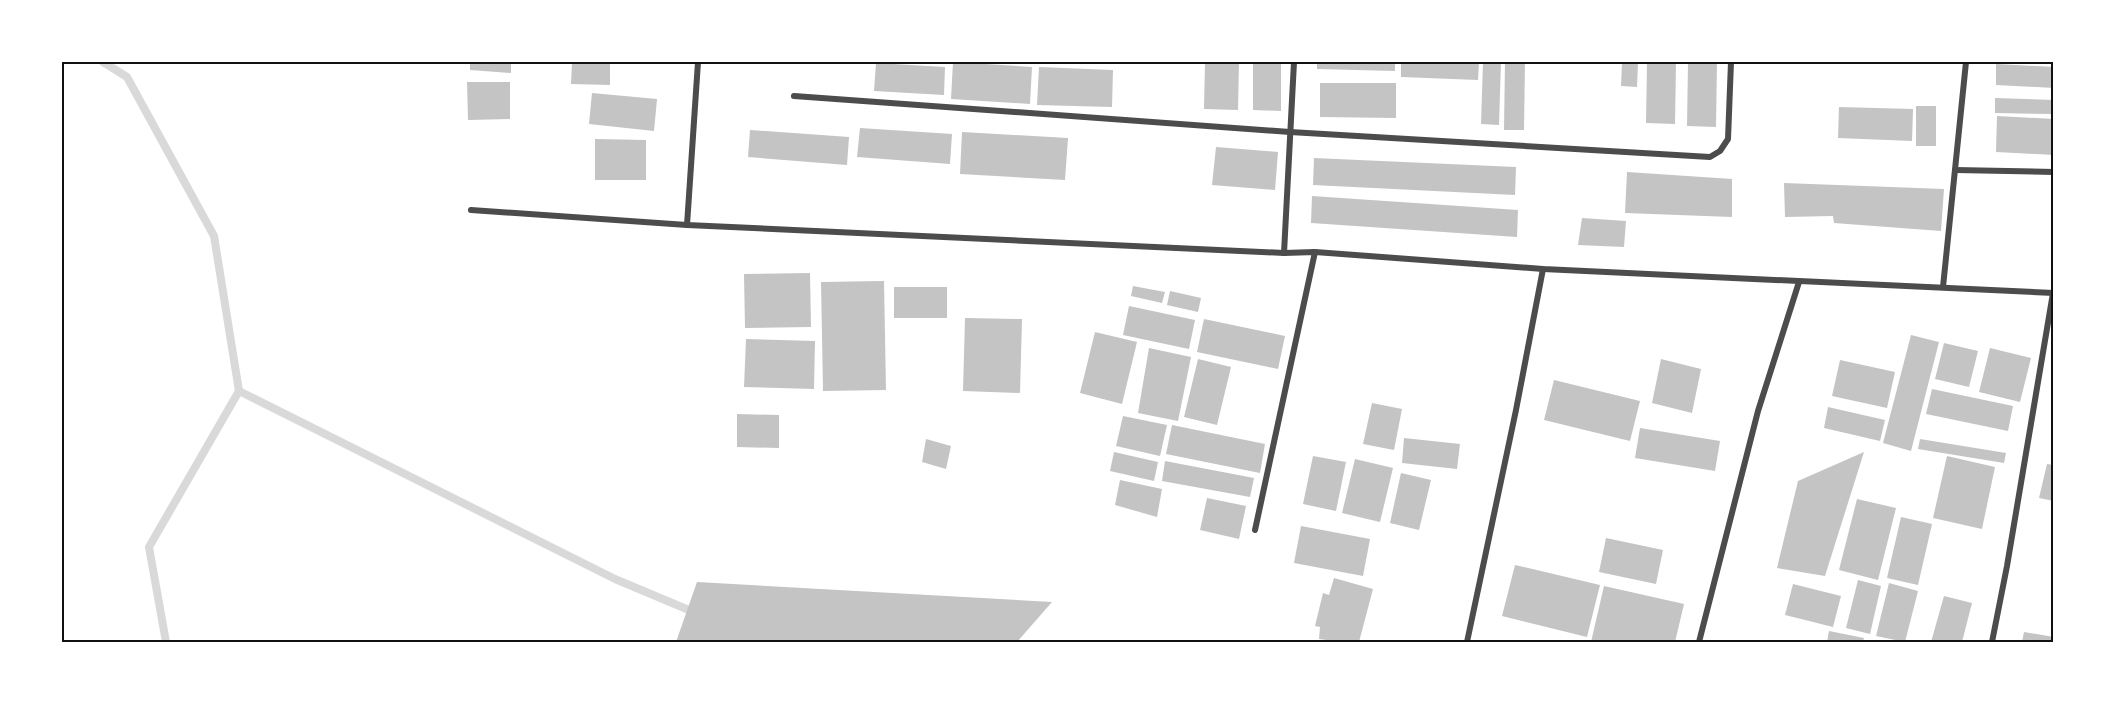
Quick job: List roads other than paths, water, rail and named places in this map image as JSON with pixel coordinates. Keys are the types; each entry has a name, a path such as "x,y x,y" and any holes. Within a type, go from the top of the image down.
{"street":[{"path":"687,225 698,62"},
{"path":"1284,253 1294,62"},
{"path":"794,96 1290,132 1710,157 1720,151 1728,139 1731,62"},
{"path":"1943,287 1966,62"},
{"path":"1955,170 2054,172"},
{"path":"471,210 687,225 1284,253 1315,252 1544,269 2053,292 1992,642"},
{"path":"1255,530 1315,252"},
{"path":"1467,642 1544,269"},
{"path":"1699,642 1758,411 1799,282"}],"waterway":[{"path":"103,62 127,77 214,236 239,391 149,547 166,642"},
{"path":"239,391 615,579 696,613"}]}
